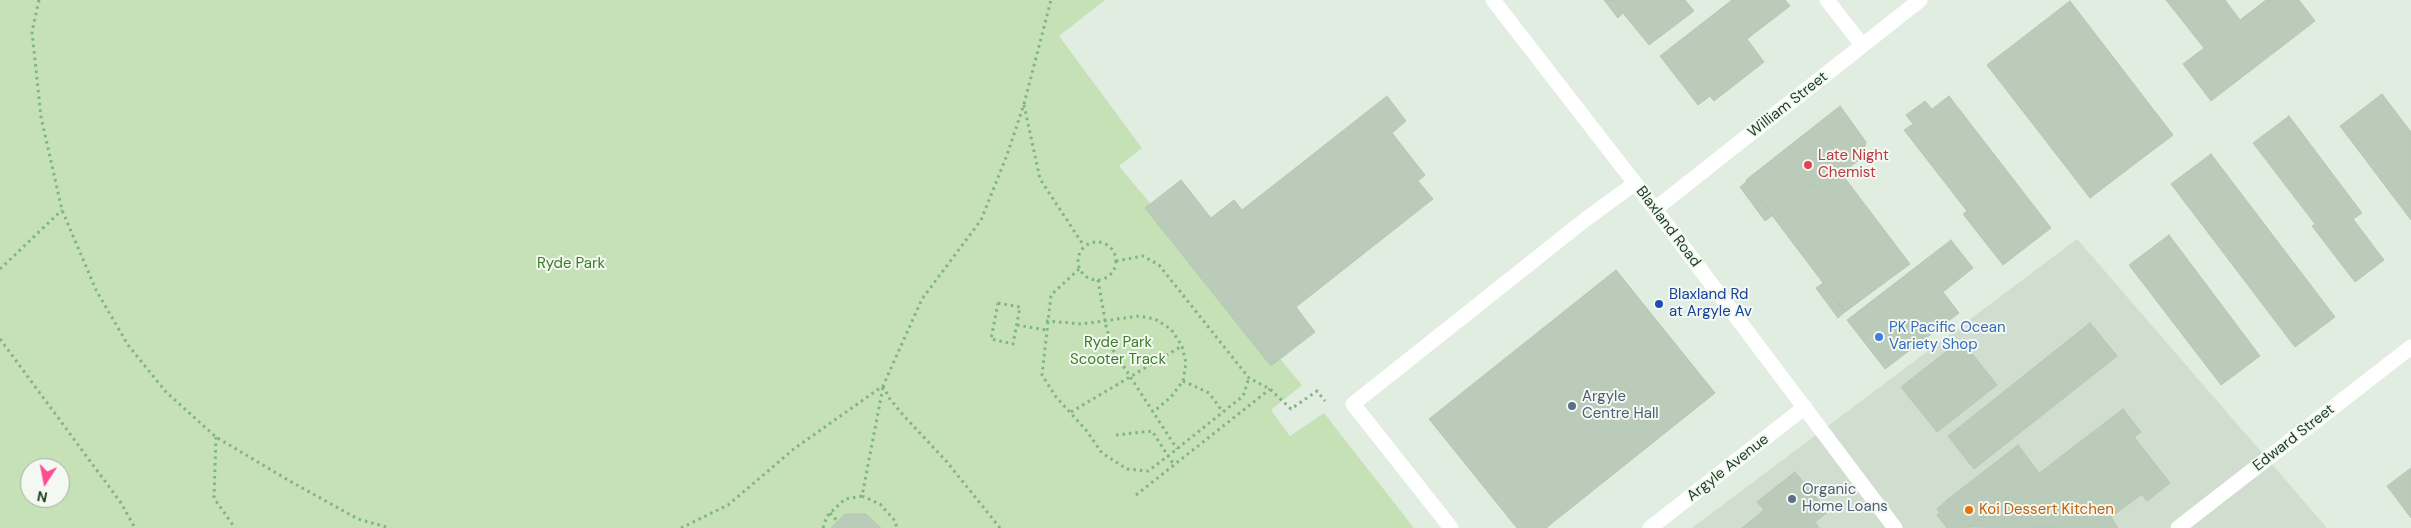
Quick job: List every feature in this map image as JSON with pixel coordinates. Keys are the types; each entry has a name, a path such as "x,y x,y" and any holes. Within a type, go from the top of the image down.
{"street":[{"name":"Blaxland Road","path":"1493,0 1655,209 1895,528"},
{"path":"1827,0 1862,45"},
{"name":"William Street","path":"1655,209 1920,0"},
{"path":"1451,528 1353,404 1586,219 1634,184"},
{"name":"Edward Street","path":"2178,528 2411,348"},
{"name":"Argyle Avenue","path":"1650,528 1805,407"}],"path":[{"path":"39,0 32,32 40,117 62,210 96,290 128,345 166,392 216,437 358,519 390,528"},
{"path":"862,496 883,386 922,299 981,220 1008,155 1024,104 1051,0"},
{"path":"1024,104 1040,179 1084,246"},
{"path":"0,270 62,210"},
{"path":"1098,242 1111,248 1116,261 1114,270 1108,277 1098,280 1087,278 1079,269 1078,256 1084,246 1098,242"},
{"path":"1116,261 1143,256 1159,265 1249,378 1270,389 1291,409 1317,391 1337,415 1353,404"},
{"path":"1079,269 1051,295 1046,321 1042,375 1056,396 1071,412 1102,453 1127,469 1148,471 1243,396 1249,378"},
{"path":"1098,280 1105,320 1113,350 1177,449"},
{"path":"998,303 1020,307 1016,325 1013,344 991,339 998,303"},
{"path":"1046,321 1082,324 1138,316 1155,319 1171,328 1182,346 1186,363 1183,381 1171,397 1153,412"},
{"path":"1016,325 1046,330"},
{"path":"0,339 121,503 135,528"},
{"path":"1071,412 1182,346"},
{"path":"1183,381 1209,393 1222,412"},
{"path":"681,528 728,506 795,448 883,386"},
{"path":"883,386 890,399 903,415 947,462 1000,528"},
{"path":"1136,495 1270,389"},
{"path":"1116,435 1152,431 1174,465"},
{"path":"216,437 214,498 235,528"},
{"path":"823,528 830,514 845,499 862,496 880,504 895,521 897,528"},
{"path":"830,514 838,522"}],"shaded area":[{"path":"2077,239 2327,528 1692,528"}],"green space":[{"name":"Ryde Park","path":"0,0 1105,0 1059,36 1142,148 1119,166 1302,385 1271,410 1290,436 1324,413 1414,528 0,528"}],"building":[{"path":"1604,0 1685,0 1694,11 1649,45 1623,13 1618,18"},
{"path":"1732,0 1785,0 1790,6 1747,39 1764,62 1714,101 1710,96 1698,105 1660,56"},
{"path":"2166,0 2225,0 2240,20 2266,0 2299,0 2315,21 2211,101 2183,64 2204,48"},
{"path":"2070,1 2173,135 2090,198 1987,65"},
{"path":"2382,94 2411,132 2411,220 2340,126"},
{"path":"1387,96 1406,121 1392,133 1425,175 1418,181 1433,199 1296,307 1315,332 1271,366 1145,208 1181,180 1211,218 1234,200 1242,210"},
{"path":"1949,96 2051,228 2003,265 1963,214 1967,211 1904,130 1913,124 1906,115 1925,101 1932,109"},
{"name":"Late Night Chemist","path":"1840,106 1866,142 1863,157 1818,191 1812,184 1772,214 1746,180"},
{"path":"2289,116 2362,213 2353,219 2384,260 2355,282 2312,226 2315,224 2253,143"},
{"path":"2211,154 2335,317 2295,347 2171,184"},
{"path":"1841,173 1910,264 1845,312 1771,214 1812,184 1818,191"},
{"path":"1747,181 1772,214 1765,221 1740,187"},
{"path":"2169,235 2260,356 2221,385 2129,265"},
{"path":"1951,240 1973,268 1943,292 1959,313 1885,369 1847,320"},
{"name":"Argyle Centre Hall","path":"1616,270 1715,393 1546,528 1517,528 1429,419"},
{"path":"1823,283 1845,312 1838,318 1816,288"},
{"path":"2090,323 2117,356 1974,469 1948,436"},
{"path":"1961,340 1997,385 1937,432 1901,387"},
{"path":"2123,409 2141,432 2134,437 2170,483 2147,501 2142,494 2111,517 2118,528 1969,527"},
{"path":"2018,445 2039,473 1969,527 1947,500"},
{"path":"2411,468 2411,518 2387,486"},
{"path":"1795,472 1828,512 1815,522 1819,528 1742,528 1764,510 1757,502"},
{"path":"1947,500 1969,528 1947,528 1937,515 1940,513 1937,509"},
{"path":"845,514 866,514 881,528 831,528"}],"place":[{"name":"Late Night Chemist","path":"1808,165"},
{"name":"Blaxland Rd at Argyle Av","path":"1659,304"},
{"name":"PK Pacific Ocean Variety Shop","path":"1879,337"},
{"name":"Argyle Centre Hall","path":"1572,406"},
{"name":"Organic Home Loans","path":"1792,499"},
{"name":"Koi Dessert Kitchen","path":"1969,510"}],"park label":[{"name":"Ryde Park Scooter Track","path":"1118,352"}]}
